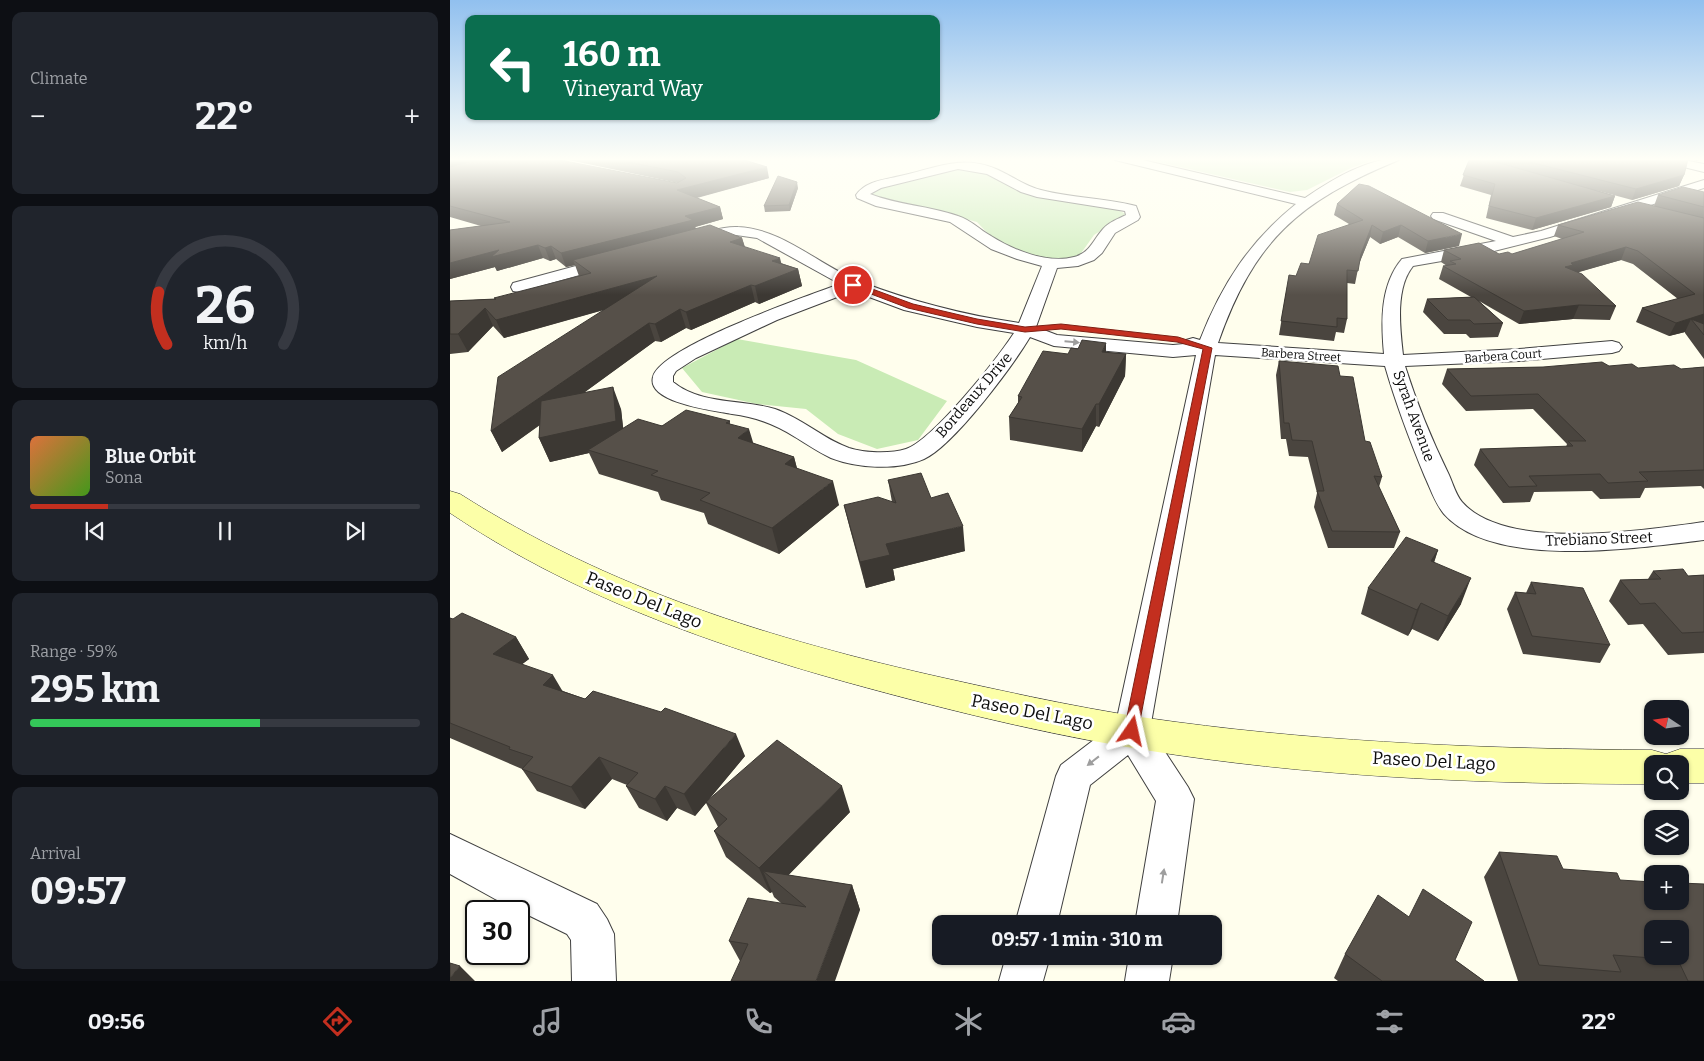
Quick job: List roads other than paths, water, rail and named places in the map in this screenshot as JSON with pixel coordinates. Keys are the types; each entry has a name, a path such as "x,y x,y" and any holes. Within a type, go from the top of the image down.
{"street":[{"path":"885,204 954,218 997,246 1011,252 1051,263 1062,263 1087,259 1093,254 1108,232 1133,217 1131,209 1112,204"},
{"path":"1038,915 1074,776 1132,731 1208,348 1227,294 1269,236 1284,219 1304,204"},
{"path":"1623,204 1660,214"},
{"path":"1438,216 1513,242 1644,204"},
{"name":"Barbera Street","path":"676,244 722,232 736,231 761,234 853,285 910,306 977,322 1025,329 1054,340 1173,351 1208,348 1394,361"},
{"name":"Syrah Avenue","path":"1494,533 1471,523 1451,507 1406,403 1394,361 1392,319 1394,292 1404,266 1408,262 1513,242"},
{"path":"519,287 623,258"},
{"name":"Bordeaux Drive","path":"853,285 771,316 689,354 669,367 663,376 663,384 670,392 683,397 742,408 783,420 836,452 865,458 915,454 930,445 953,422 1015,348 1025,329 1051,263"},
{"name":"Barbera Court","path":"1394,361 1519,355 1612,347"},
{"name":"Paseo Del Lago","path":"450,500 507,536 622,593 716,629 808,658 929,690 1132,731 1194,741 1351,757 1529,767 1644,767"},
{"name":"Trebiano Street","path":"1494,533 1524,540 1570,542 1704,531"},
{"path":"1132,731 1175,799 1157,915"},
{"path":"1689,766 1704,766"},
{"path":"450,853 510,885 582,919 592,934 594,968"},
{"path":"1021,981 1025,965"},
{"path":"1148,981 1150,965"}]}
